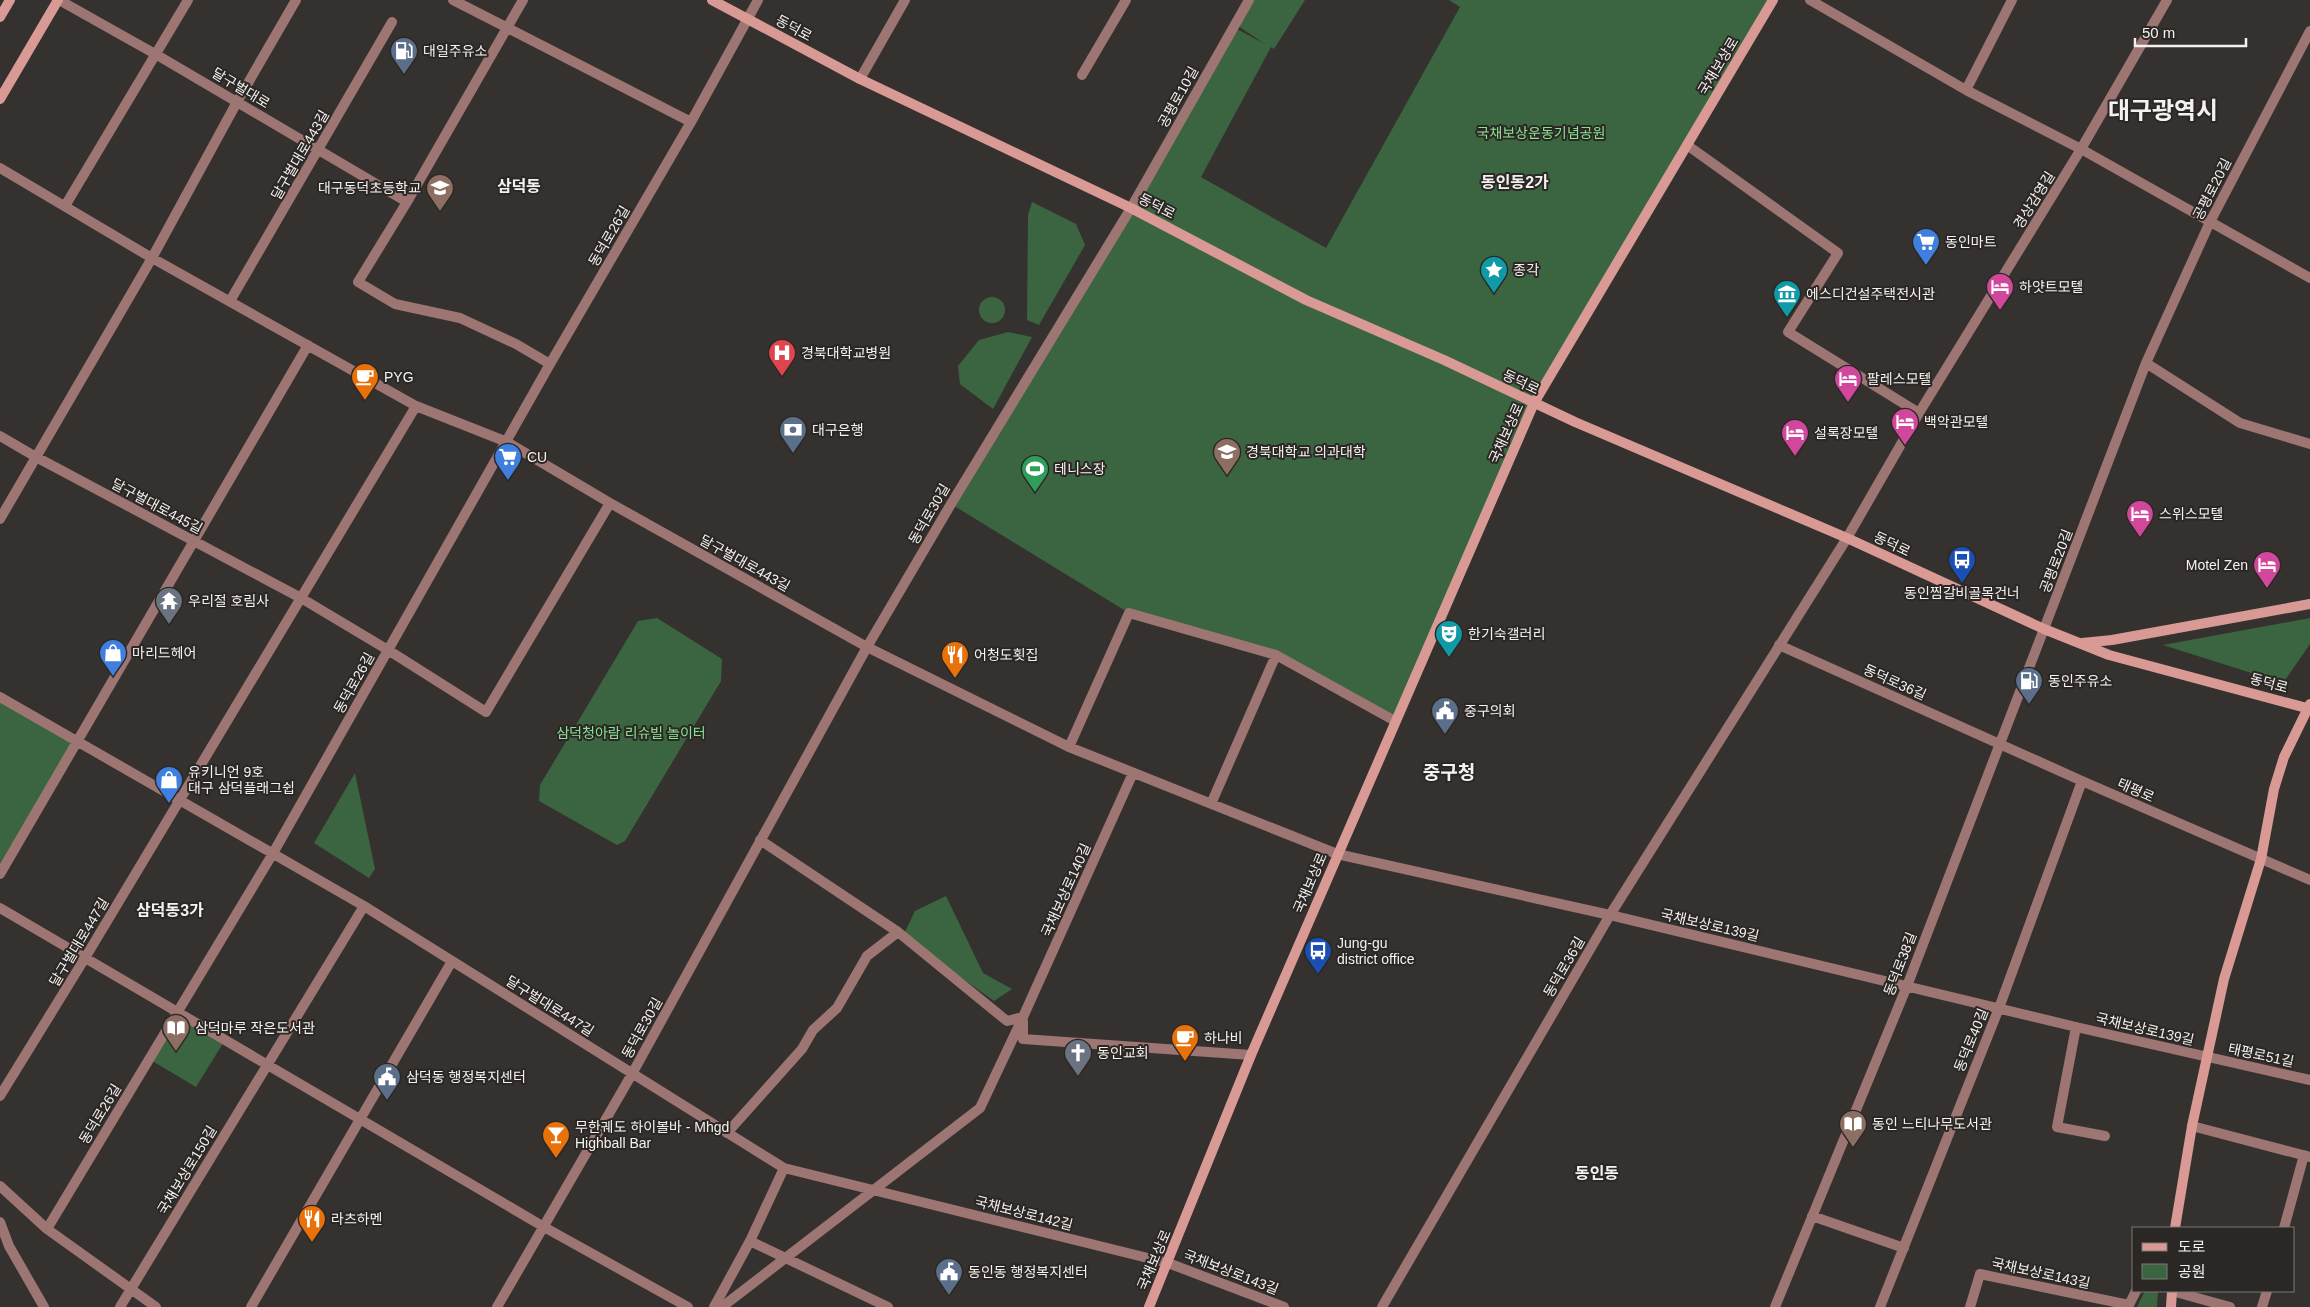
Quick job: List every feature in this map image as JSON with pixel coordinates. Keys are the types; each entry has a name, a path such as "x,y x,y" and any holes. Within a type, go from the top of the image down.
{"main road":[{"path":"0,16 10,0"},
{"name":"달구벌대로","path":"0,99 59,0"},
{"name":"동덕로","path":"712,0 860,79 1131,208 1306,300 1444,360 1534,403 1847,538 2044,629 2109,654 2309,707"},
{"name":"국채보상로","path":"1149,1307 1251,1056 1337,854 1534,403 1773,0"},
{"path":"2079,643 2112,640 2310,604"},
{"path":"2175,1227 2192,1126 2224,979 2260,859 2274,789 2281,765 2309,707"},
{"path":"2171,1307 2172,1292"}],"street":[{"name":"달구벌대로","path":"59,0 157,55 407,202"},
{"path":"65,206 157,55 188,0"},
{"path":"0,519 152,258 237,102 296,0"},
{"path":"453,0 692,122"},
{"path":"523,0 407,202 358,282 395,304 460,318 516,344 550,364"},
{"path":"748,19 758,0"},
{"path":"860,79 905,0"},
{"path":"1082,75 1126,0"},
{"name":"공평로10길","path":"1131,208 1249,0"},
{"path":"1810,0 1966,90 2081,149 2310,278"},
{"path":"1966,90 2012,0"},
{"name":"경상감영길","path":"1847,538 1919,412 2081,149 2167,0"},
{"name":"동덕로26길","path":"47,1229 272,855 550,364 692,122 748,19"},
{"name":"달구벌대로443길","path":"230,300 392,22"},
{"name":"공평로20길","path":"2044,629 2146,363 2210,222 2310,31"},
{"path":"1687,145 1838,253 1788,332 1919,412"},
{"name":"달구벌대로443길","path":"0,168 152,258 230,300 416,406 507,442 610,503 867,647"},
{"name":"동덕로30길","path":"497,1307 632,1074 867,647 955,497 1131,208"},
{"path":"0,874 308,345"},
{"path":"2146,363 2240,423 2310,444"},
{"path":"180,801 416,406"},
{"name":"달구벌대로445길","path":"0,436 301,598 486,712 610,503"},
{"name":"동덕로36길","path":"1382,1307 1610,915 1847,538"},
{"path":"1069,747 1129,613 1276,655 1395,721"},
{"name":"동덕로38길","path":"1775,1307 1906,986 2044,629"},
{"name":"동덕로36길","path":"1779,645 2000,744"},
{"path":"867,647 1069,747 1337,854"},
{"path":"1211,804 1276,655"},
{"name":"달구벌대로447길","path":"0,697 272,855 364,906 632,1074"},
{"name":"태평로","path":"2000,744 2310,880"},
{"name":"국채보상로140길","path":"1024,1018 1133,773"},
{"name":"동덕로40길","path":"1880,1307 1999,1008 2082,781"},
{"name":"달구벌대로447길","path":"0,1096 180,801"},
{"path":"760,840 898,932 1007,1021 1024,1018"},
{"name":"국채보상로139길","path":"1337,854 1610,915 2207,1058"},
{"path":"267,1064 364,906"},
{"path":"0,908 544,1227 688,1307"},
{"path":"727,1133 802,1049 814,1030 837,1008 867,956 898,932"},
{"path":"251,1307 452,961"},
{"path":"1024,1018 1023,1039 1251,1056"},
{"path":"722,1307 980,1108 1024,1018"},
{"name":"국채보상로139길","path":"2076,1027 2057,1127 2105,1136"},
{"name":"태평로51길","path":"2207,1058 2310,1080"},
{"name":"국채보상로150길","path":"120,1307 267,1064"},
{"name":"국채보상로142길","path":"632,1074 784,1168 1168,1263"},
{"path":"2192,1126 2307,1156 2284,1227"},
{"path":"714,1307 750,1241 784,1168"},
{"path":"0,1186 47,1229 156,1307"},
{"path":"1812,1216 1904,1248"},
{"path":"0,1222 10,1246 44,1307"},
{"path":"750,1241 888,1307"},
{"name":"국채보상로143길","path":"1168,1263 1284,1307"},
{"name":"국채보상로143길","path":"1970,1307 1980,1274 2129,1306"},
{"path":"2129,1306 2136,1292"},
{"path":"2176,1292 2230,1307"},
{"path":"2262,1307 2267,1292"}],"green space":[{"name":"국채보상운동기념공원","path":"1250,0 1305,0 1274,49 1271,47 1201,177 1326,248 1460,7 1449,0 1774,0 1534,403 1395,721 1276,655 1129,613 951,504 1233,27 1265,44 1235,24"},
{"path":"1032,202 1076,224 1085,245 1039,325 1027,320 1028,215"},
{"path":"992,297 1001,301 1005,310 1001,319 992,323 983,319 979,310 983,301"},
{"path":"1008,332 1032,337 993,409 960,384 958,366 979,340"},
{"name":"삼덕청아람 리슈빌 놀이터","path":"657,618 722,659 721,681 625,841 617,845 539,801 540,785 638,621"},
{"path":"2310,618 2310,644 2283,683 2163,645"},
{"path":"0,697 78,742 0,874"},
{"path":"355,773 375,869 369,878 314,843"},
{"path":"946,896 983,973 1012,989 994,1001 903,936 915,911"},
{"path":"177,1012 225,1040 196,1087 149,1059"},
{"path":"2144,1292 2158,1292 2157,1307 2137,1307"}],"place":[{"name":"대일주유소","path":"404,75"},
{"name":"대구동덕초등학교","path":"440,212"},
{"name":"동인마트","path":"1926,266"},
{"name":"종각","path":"1494,294"},
{"name":"하얏트모텔","path":"2000,311"},
{"name":"에스디건설주택전시관","path":"1787,318"},
{"name":"경북대학교병원","path":"782,377"},
{"name":"PYG","path":"365,401"},
{"name":"팔레스모텔","path":"1848,403"},
{"name":"백악관모텔","path":"1905,446"},
{"name":"대구은행","path":"793,454"},
{"name":"설록장모텔","path":"1795,457"},
{"name":"경북대학교 의과대학","path":"1227,476"},
{"name":"CU","path":"508,481"},
{"name":"테니스장","path":"1035,493"},
{"name":"스위스모텔","path":"2140,538"},
{"name":"동인찜갈비골목건너","path":"1962,584"},
{"name":"Motel Zen","path":"2267,589"},
{"name":"우리절 호림사","path":"169,625"},
{"name":"한기숙갤러리","path":"1449,658"},
{"name":"마리드헤어","path":"113,677"},
{"name":"어청도횟집","path":"955,679"},
{"name":"동인주유소","path":"2029,705"},
{"name":"중구의회","path":"1445,735"},
{"name":"유키니언 9호 대구 삼덕플래그쉽","path":"169,804"},
{"name":"Jung-gu district office","path":"1318,975"},
{"name":"삼덕마루 작은도서관","path":"176,1052"},
{"name":"하나비","path":"1185,1062"},
{"name":"동인교회","path":"1078,1077"},
{"name":"삼덕동 행정복지센터","path":"387,1101"},
{"name":"동인 느티나무도서관","path":"1853,1148"},
{"name":"무한궤도 하이볼바 - Mhgd Highball Bar","path":"556,1159"},
{"name":"라츠하멘","path":"312,1243"},
{"name":"동인동 행정복지센터","path":"949,1296"}],"district":[{"name":"대구광역시","path":"2163,110"},
{"name":"동인동2가","path":"1515,182"},
{"name":"삼덕동","path":"519,186"},
{"name":"중구청","path":"1449,772"},
{"name":"삼덕동3가","path":"170,910"},
{"name":"동인동","path":"1597,1173"}]}
